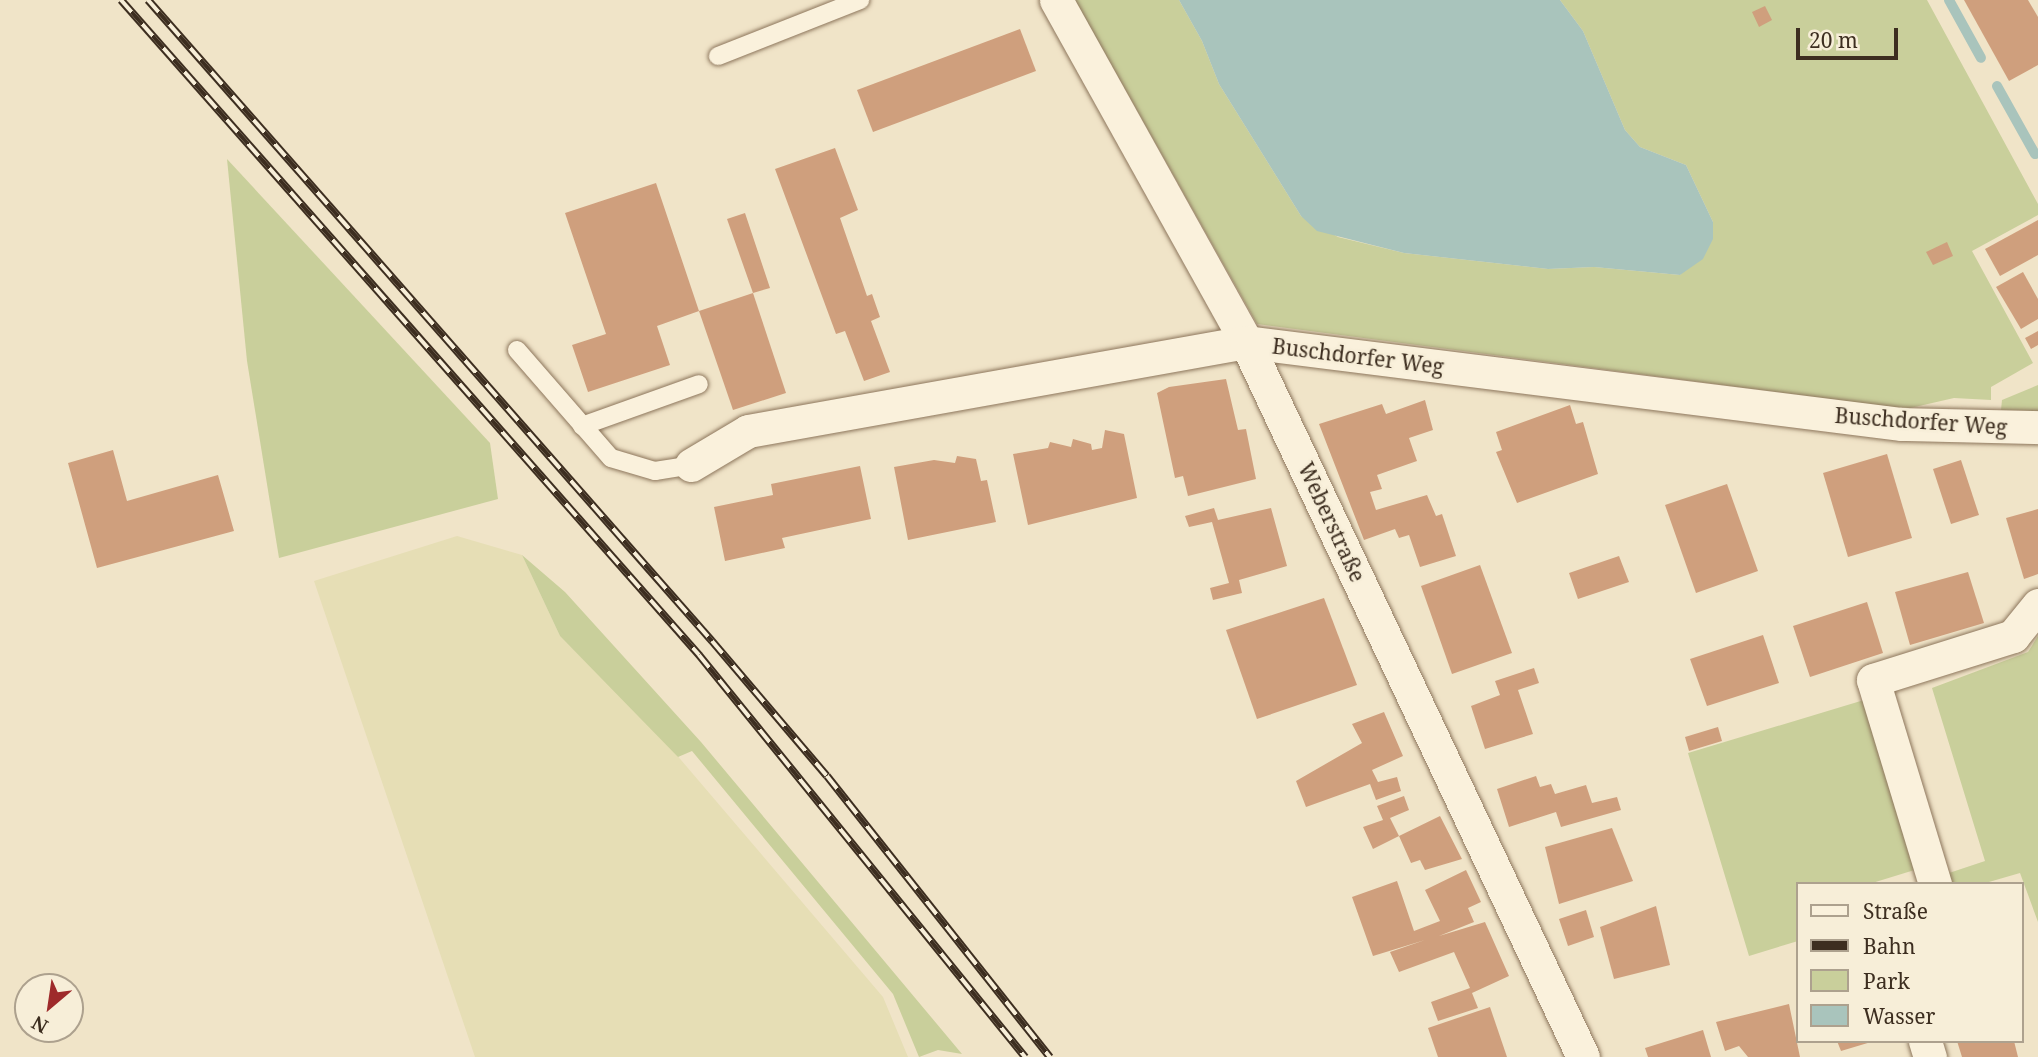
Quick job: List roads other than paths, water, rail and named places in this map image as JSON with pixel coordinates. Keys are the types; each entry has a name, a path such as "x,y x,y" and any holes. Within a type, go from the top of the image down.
{"street":[{"name":"Weberstraße","path":"1056,0 1246,342 1583,1057"},
{"name":"Buschdorfer Weg","path":"691,465 748,431 1246,342 1902,424 2038,427"},
{"path":"1934,882 1873,680 2013,636 2038,605"}],"lane":[{"path":"718,55 860,0"},
{"path":"517,351 611,458 630,467 655,471 691,465"},
{"path":"582,426 699,384"}],"water":[{"path":"1179,0 1560,0 1583,31 1625,130 1640,147 1686,165 1713,222 1713,239 1703,259 1680,275 1594,267 1548,269 1404,253 1317,231 1301,216 1219,84 1202,41"}],"waterway":[{"path":"1949,0 1981,58"},
{"path":"1997,86 2035,154"}],"railway":[{"path":"121,0 699,655 1025,1057"},
{"path":"148,0 712,641 827,776 1050,1057"}]}
